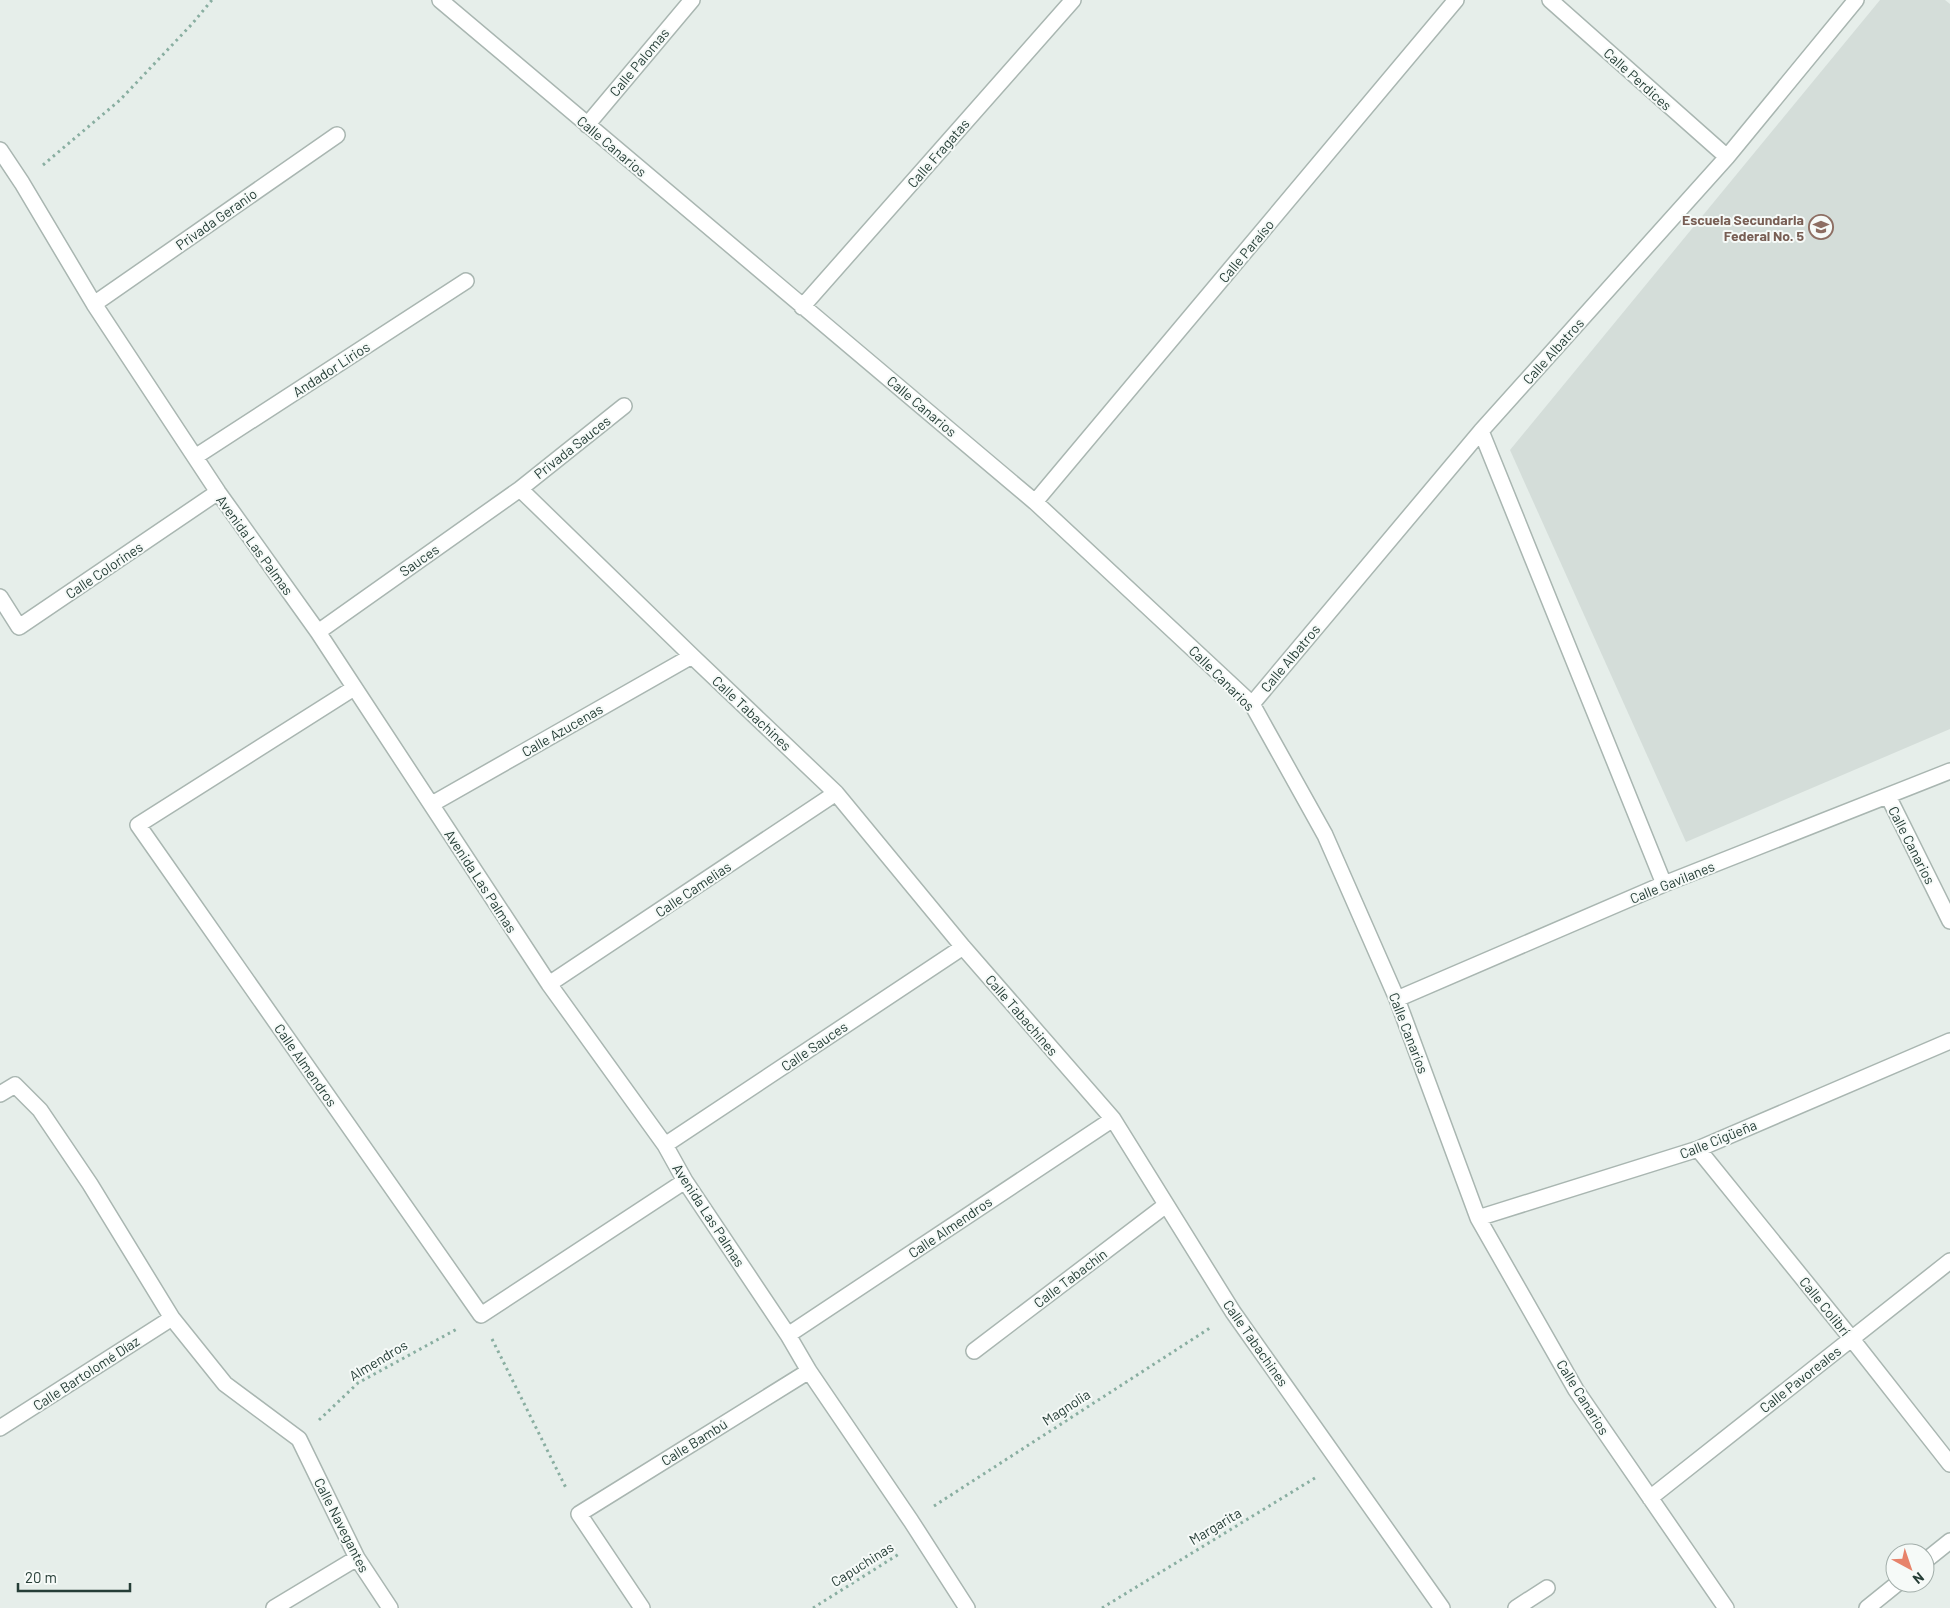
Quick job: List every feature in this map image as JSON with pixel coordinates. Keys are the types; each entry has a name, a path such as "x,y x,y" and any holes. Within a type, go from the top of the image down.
{"street":[{"name":"Calle Canarios","path":"440,0 1035,502 1252,704 1325,835 1397,999 1478,1218 1576,1390 1726,1608"},
{"name":"Calle Palomas","path":"587,124 692,0"},
{"name":"Calle Fragatas","path":"802,307 1073,0"},
{"name":"Calle Paraíso","path":"1035,502 1456,0"},
{"name":"Calle Perdices","path":"1550,0 1727,157"},
{"name":"Calle Albatros","path":"1252,704 1481,431 1727,157 1856,0"},
{"name":"Privada Geranio","path":"94,304 337,135"},
{"name":"Avenida Las Palmas","path":"0,150 22,183 94,304 218,492 318,632 549,984 665,1145 685,1181 967,1608"},
{"name":"Andador Lirios","path":"195,457 466,281"},
{"name":"Privada Sauces","path":"520,489 624,406"},
{"path":"1481,431 1664,884"},
{"name":"Sauces","path":"318,632 520,489"},
{"name":"Calle Tabachines","path":"520,489 836,793 962,947 1113,1120 1233,1312 1442,1608"},
{"name":"Calle Colorines","path":"0,597 19,627 218,492"},
{"name":"Calle Azucenas","path":"432,804 692,656"},
{"name":"Calle Almendros","path":"354,688 138,825 481,1315"},
{"name":"Calle Gavilanes","path":"1397,999 1664,884 1950,771"},
{"name":"Calle Camelias","path":"549,984 836,793"},
{"name":"Calle Canarios","path":"1888,796 1950,921"},
{"name":"Calle Sauces","path":"665,1145 962,947"},
{"name":"Calle Cigüeña","path":"1478,1218 1698,1149 1950,1041"},
{"path":"0,1094 14,1086 40,1110 90,1184 172,1318 225,1384 299,1439"},
{"name":"Calle Almendros","path":"788,1335 1113,1120"},
{"name":"Calle Colibrí","path":"1698,1149 1950,1464"},
{"path":"481,1315 685,1181"},
{"name":"Calle Tabachín","path":"974,1351 1166,1205"},
{"name":"Calle Pavoreales","path":"1650,1498 1950,1260"},
{"name":"Calle Bartolomé Díaz","path":"0,1428 172,1318"},
{"name":"Calle Bambú","path":"578,1514 809,1371"},
{"name":"Calle Navegantes","path":"299,1439 358,1558 390,1608"},
{"path":"578,1514 642,1608"},
{"path":"1935,1553 1950,1540"},
{"path":"274,1608 358,1558"},
{"path":"1516,1608 1546,1588"},
{"path":"1867,1608 1886,1593"}],"path":[{"path":"22,183 120,100 192,24 212,0"},
{"name":"Magnolia","path":"911,1521 1233,1312"},
{"path":"481,1315 578,1514"},
{"name":"Almendros","path":"299,1439 358,1383 481,1315"},
{"name":"Margarita","path":"1102,1608 1340,1463"},
{"name":"Capuchinas","path":"813,1608 923,1539"}],"shaded area":[{"name":"Escuela Secundaria Federal No. 5","path":"1880,0 1945,0 1950,4 1950,729 1686,842 1510,450"}],"place":[{"name":"Escuela Secundaria Federal No. 5","path":"1821,227"}]}
